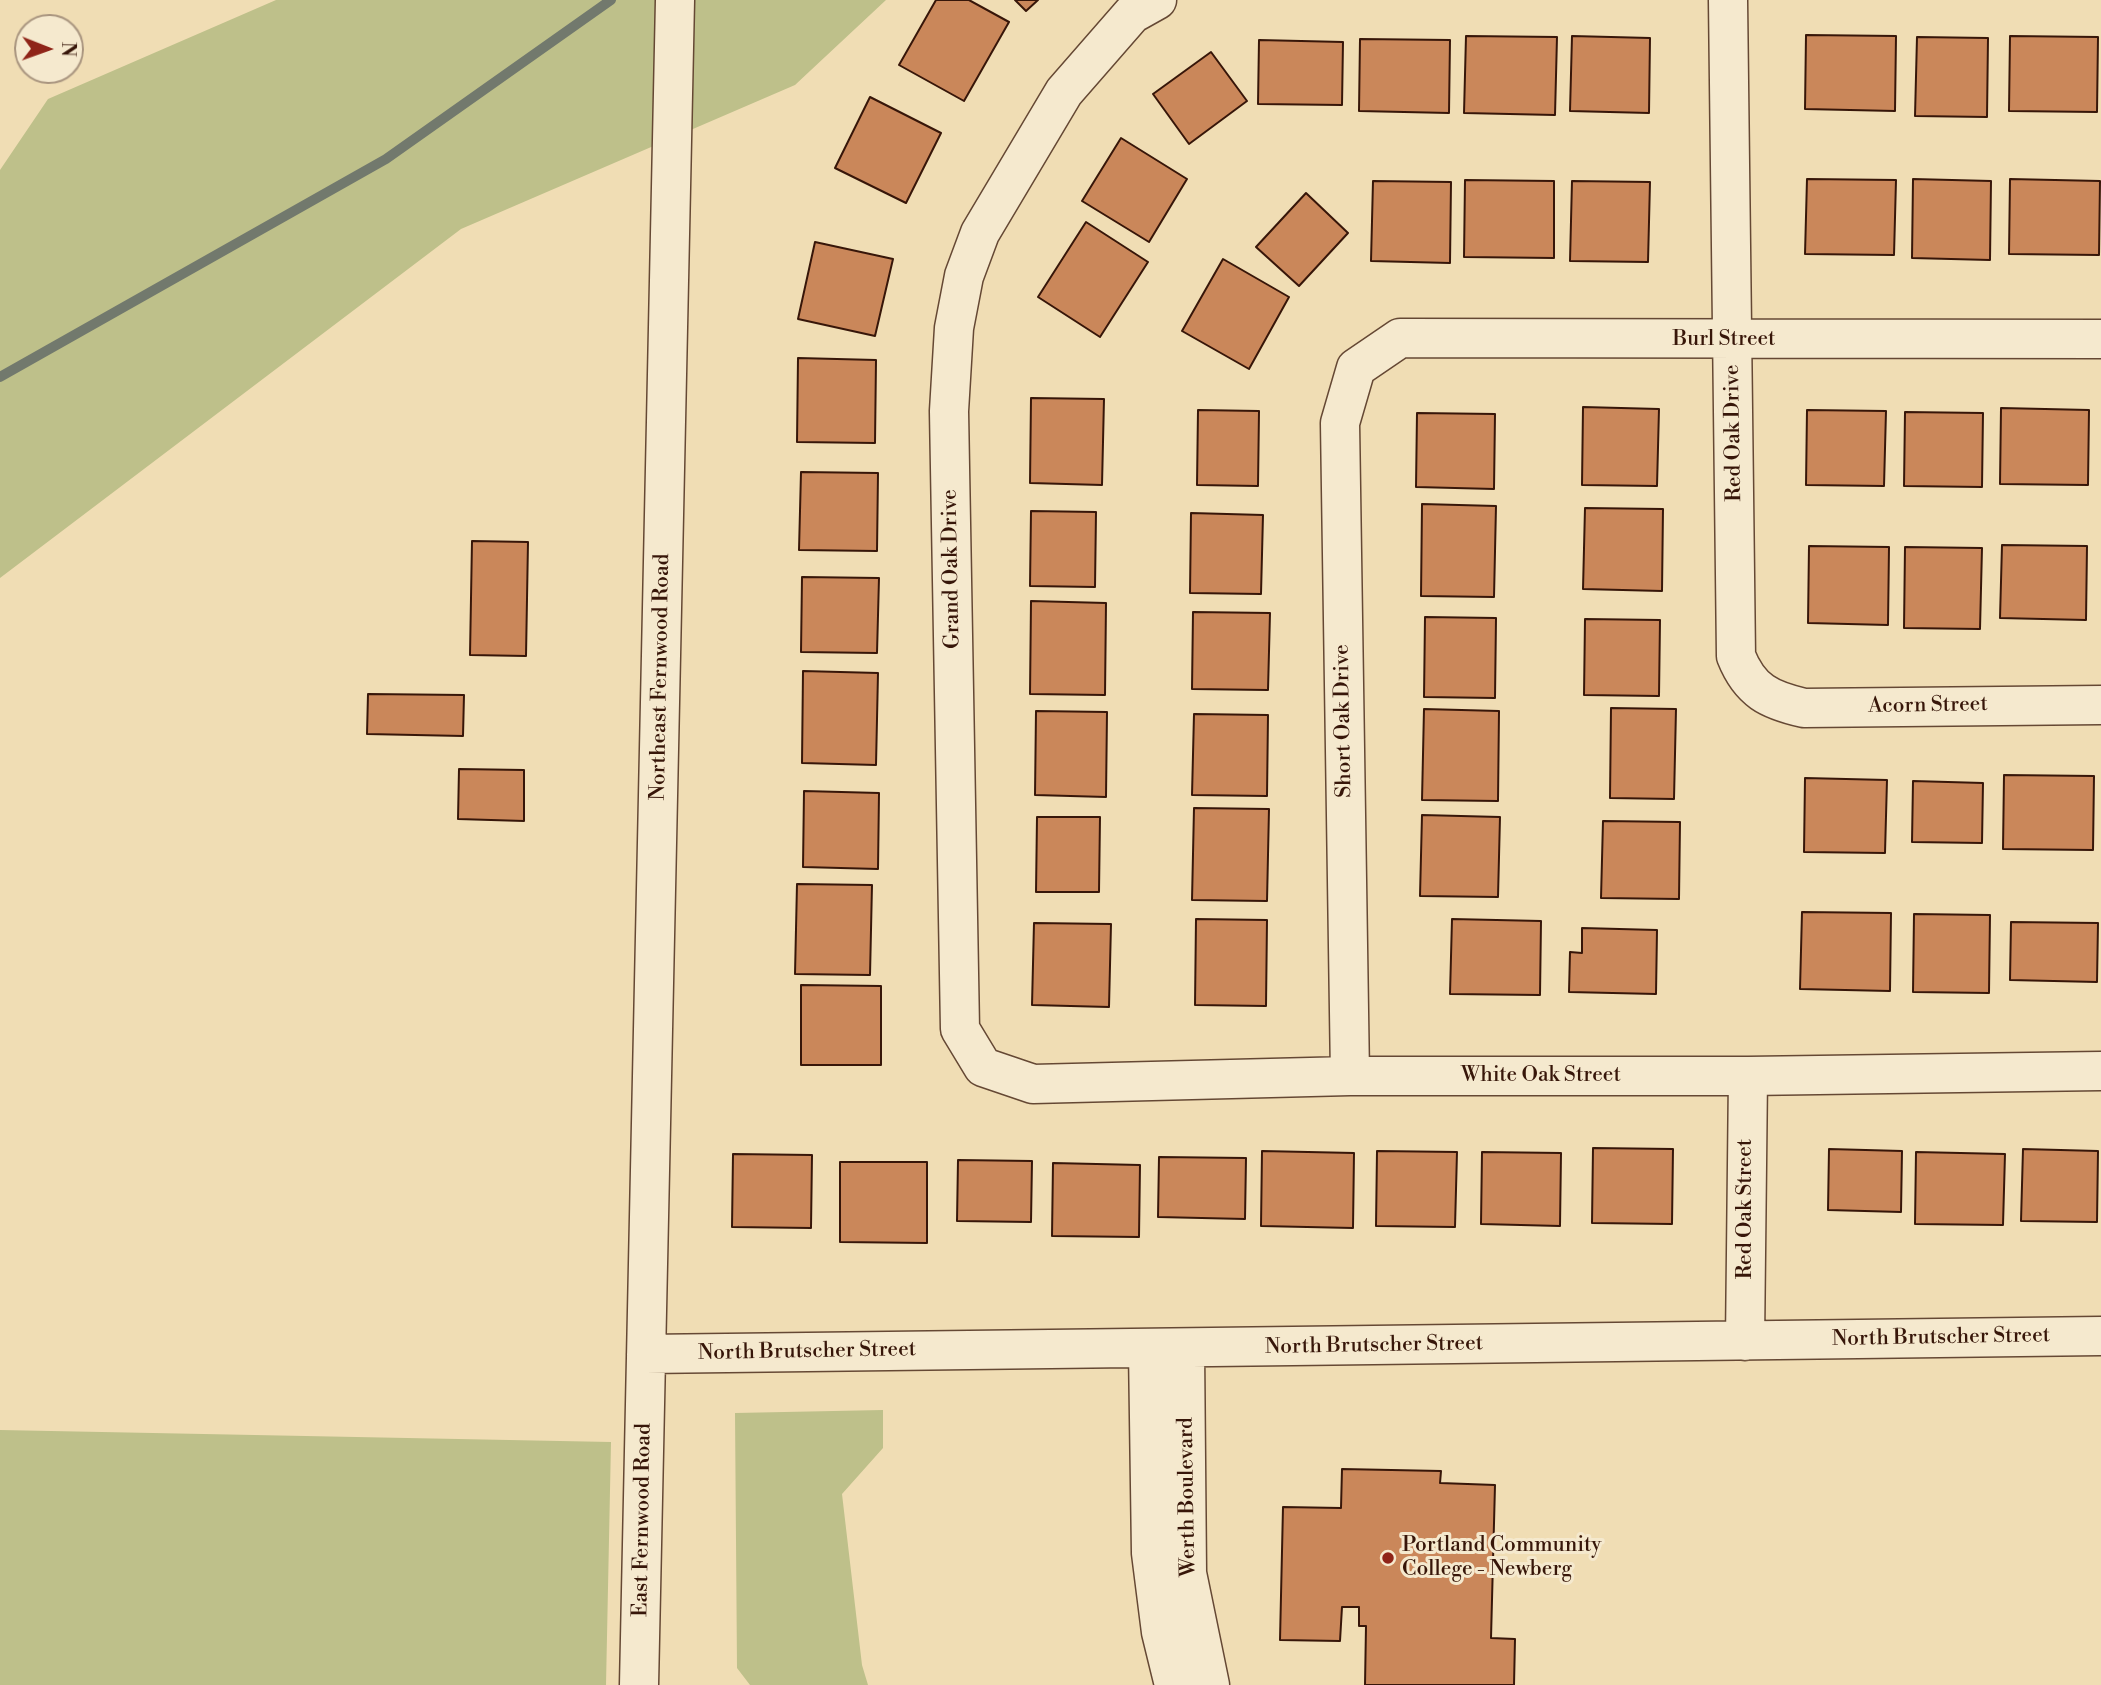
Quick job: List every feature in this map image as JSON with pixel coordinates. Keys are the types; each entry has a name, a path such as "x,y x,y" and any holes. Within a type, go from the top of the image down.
{"street":[{"name":"Northeast Fernwood Road","path":"646,1354 675,0"},
{"name":"Grand Oak Drive","path":"984,1067 960,1029 949,411 954,328 964,276 980,233 1064,92 1132,14 1157,0"},
{"name":"Red Oak Drive","path":"1728,0 1736,656 1743,674 1758,690"},
{"name":"Burl Street","path":"1356,368 1400,338 2101,339"},
{"name":"Short Oak Drive","path":"1350,1076 1340,423 1356,368"},
{"name":"Acorn Street","path":"1758,690 1778,702 1804,708 2101,705"},
{"name":"White Oak Street","path":"984,1067 1033,1084 1350,1076 1748,1076 2101,1071"},
{"name":"Red Oak Street","path":"1745,1341 1748,1076"},
{"name":"North Brutscher Street","path":"646,1354 2101,1336"},
{"name":"Werth Boulevard","path":"1166,1349 1151,1553 1161,1632 1174,1685"},
{"name":"Werth Boulevard","path":"1166,1349 1187,1573 1210,1685"},
{"name":"East Fernwood Road","path":"639,1685 646,1354"}],"green space":[{"path":"276,0 886,0 795,85 461,229 0,578 0,170 48,99"},
{"path":"883,1410 883,1448 842,1494 862,1665 868,1685 750,1685 737,1668 735,1413"},
{"path":"0,1430 611,1442 606,1685 0,1685"}],"building":[{"path":"936,0 969,0 1009,22 964,101 899,65"},
{"path":"1015,0 1038,0 1026,11"},
{"path":"1806,35 1896,36 1895,111 1805,109"},
{"path":"1466,36 1557,37 1555,115 1464,113"},
{"path":"1572,36 1650,38 1649,113 1570,111"},
{"path":"2010,36 2098,37 2097,112 2009,111"},
{"path":"1917,37 1988,38 1987,117 1915,116"},
{"path":"1360,39 1450,40 1449,113 1359,111"},
{"path":"1259,40 1343,42 1342,105 1258,104"},
{"path":"1211,52 1247,101 1189,144 1153,94"},
{"path":"870,97 941,133 906,203 835,168"},
{"path":"1121,138 1187,179 1149,242 1082,201"},
{"path":"1807,179 1896,180 1894,255 1805,254"},
{"path":"1913,179 1991,181 1990,260 1912,258"},
{"path":"2010,179 2100,181 2099,255 2009,254"},
{"path":"1465,180 1554,181 1554,258 1464,257"},
{"path":"1373,181 1451,182 1450,263 1371,261"},
{"path":"1572,181 1650,182 1648,262 1570,261"},
{"path":"1306,193 1348,233 1299,286 1256,247"},
{"path":"1086,222 1148,262 1100,337 1038,297"},
{"path":"815,242 893,259 875,336 798,319"},
{"path":"1223,259 1289,297 1249,369 1182,331"},
{"path":"798,358 876,360 875,443 797,442"},
{"path":"1031,398 1104,399 1102,485 1030,483"},
{"path":"1583,407 1659,409 1657,486 1582,485"},
{"path":"2001,408 2089,410 2088,485 2000,484"},
{"path":"1198,410 1259,411 1258,486 1197,485"},
{"path":"1807,410 1886,411 1884,486 1806,485"},
{"path":"1905,412 1983,413 1982,487 1904,486"},
{"path":"1417,413 1495,414 1494,489 1416,487"},
{"path":"801,472 878,473 877,551 799,550"},
{"path":"1422,504 1496,506 1494,597 1421,596"},
{"path":"1585,508 1663,509 1662,591 1583,589"},
{"path":"1031,511 1096,512 1095,587 1030,586"},
{"path":"1191,513 1263,515 1261,594 1190,593"},
{"path":"472,541 528,542 526,656 470,655"},
{"path":"2002,545 2087,546 2086,620 2000,618"},
{"path":"1809,546 1889,547 1888,625 1808,623"},
{"path":"1905,547 1982,548 1980,629 1904,628"},
{"path":"802,577 879,578 877,653 801,652"},
{"path":"1031,601 1106,603 1105,695 1030,694"},
{"path":"1193,612 1270,613 1268,690 1192,689"},
{"path":"1425,617 1496,618 1495,698 1424,697"},
{"path":"1585,619 1660,620 1659,696 1584,695"},
{"path":"803,671 878,673 876,765 802,763"},
{"path":"368,694 464,695 463,736 367,734"},
{"path":"1611,708 1676,709 1674,799 1610,798"},
{"path":"1424,709 1499,711 1498,801 1422,800"},
{"path":"1036,711 1107,712 1106,797 1035,795"},
{"path":"1194,714 1268,715 1267,796 1192,795"},
{"path":"459,769 524,770 524,821 458,819"},
{"path":"2004,775 2094,776 2093,850 2003,849"},
{"path":"1805,778 1887,780 1885,853 1804,852"},
{"path":"1913,781 1983,783 1982,843 1912,842"},
{"path":"804,791 879,793 878,869 803,867"},
{"path":"1194,808 1269,809 1267,901 1192,900"},
{"path":"1422,815 1500,817 1498,897 1420,896"},
{"path":"1037,817 1100,817 1099,892 1036,892"},
{"path":"1603,821 1680,822 1679,899 1601,898"},
{"path":"797,884 872,885 870,975 795,974"},
{"path":"1802,912 1891,913 1890,991 1800,989"},
{"path":"1914,914 1990,915 1989,993 1913,992"},
{"path":"1196,919 1267,920 1266,1006 1195,1005"},
{"path":"1452,919 1541,921 1540,995 1450,994"},
{"path":"2011,922 2098,923 2097,982 2010,980"},
{"path":"1034,923 1111,924 1109,1007 1032,1005"},
{"path":"1582,928 1657,930 1656,994 1569,992 1570,952 1582,953"},
{"path":"801,985 881,986 881,1065 801,1065"},
{"path":"1593,1148 1673,1149 1672,1224 1592,1223"},
{"path":"1829,1149 1902,1151 1901,1212 1828,1210"},
{"path":"2023,1149 2098,1151 2097,1222 2021,1221"},
{"path":"1262,1151 1354,1153 1353,1228 1261,1226"},
{"path":"1377,1151 1457,1152 1455,1227 1376,1226"},
{"path":"1482,1152 1561,1153 1560,1226 1481,1224"},
{"path":"1916,1152 2005,1154 2003,1225 1915,1224"},
{"path":"733,1154 812,1155 811,1228 732,1227"},
{"path":"1159,1157 1246,1158 1245,1219 1158,1217"},
{"path":"958,1160 1032,1161 1031,1222 957,1221"},
{"path":"840,1162 927,1162 927,1243 840,1242"},
{"path":"1053,1163 1140,1165 1139,1237 1052,1236"},
{"name":"Portland Community College - Newberg","path":"1342,1469 1441,1471 1440,1483 1495,1485 1491,1638 1515,1639 1514,1685 1365,1685 1366,1626 1359,1626 1359,1607 1342,1607 1340,1641 1280,1640 1283,1507 1341,1508"}],"waterway":[{"path":"0,377 386,159 611,0"}],"place":[{"name":"Portland Community College - Newberg","path":"1388,1558"}]}
